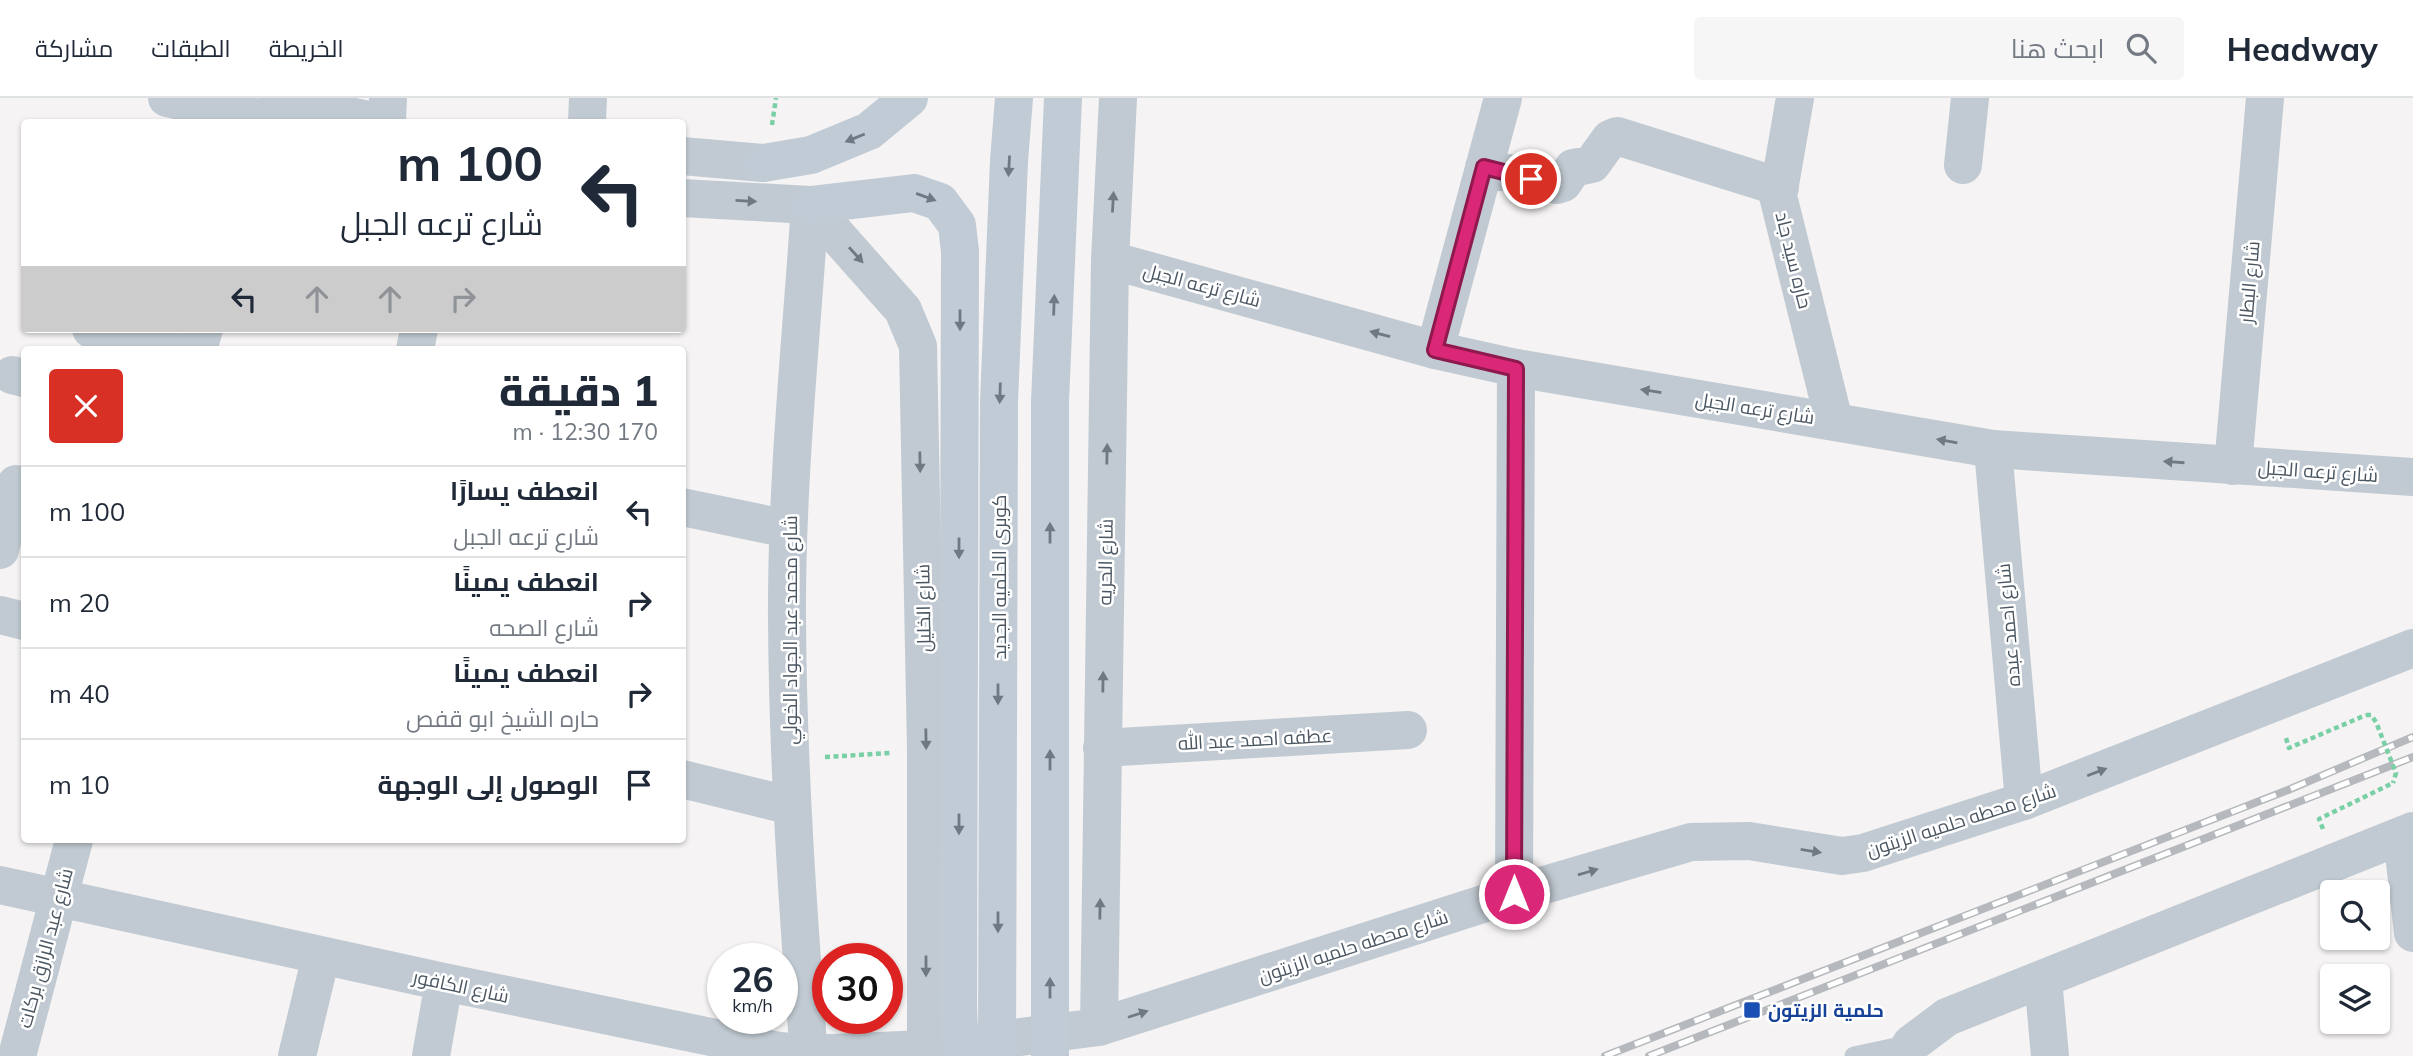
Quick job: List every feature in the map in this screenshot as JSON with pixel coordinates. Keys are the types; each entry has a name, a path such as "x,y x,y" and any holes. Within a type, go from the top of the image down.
{"main road":[{"path":"763,163 811,155 869,131 909,98"},
{"name":"كوبرى الحلميه الجديد","path":"997,1056 999,402 1014,98"},
{"path":"1050,1056 1050,402 1063,98"},
{"path":"810,205 914,193 940,202 957,225 960,252 958,1036 963,1056"}],"street":[{"path":"167,98 217,104 252,119"},
{"path":"387,119 388,98"},
{"path":"587,119 588,98"},
{"name":"شارع الحريه","path":"1099,1027 1110,260 1118,98"},
{"path":"1435,350 1503,98"},
{"name":"حاره سيد جاد","path":"1796,98 1778,196 1834,421"},
{"path":"1963,165 1969,98"},
{"name":"شارع البطار","path":"2233,466 2266,98"},
{"path":"265,119 300,110 364,119"},
{"path":"1484,167 1557,185 1563,183 1573,168 1592,164 1610,139 1617,136 1780,187"},
{"path":"686,156 763,163"},
{"path":"686,198 810,205"},
{"name":"شارع محمد عبد الجواد الخولي","path":"808,1055 792,806 787,622 788,529 810,205"},
{"name":"شارع الخليل","path":"810,205 903,310 918,346 926,750 926,1052"},
{"name":"شارع ترعه الجبل","path":"1110,260 1435,350 1516,369 1993,449 2413,477"},
{"path":"107,333 157,346"},
{"path":"1514,894 1516,369"},
{"name":"شارع احمد عبده","path":"1993,449 2024,801"},
{"path":"0,550 16,484"},
{"path":"686,508 788,529"},
{"path":"0,615 21,620"},
{"name":"شارع محطه حلميه الزيتون","path":"926,1052 1099,1027 1514,894 1691,842 1749,841 1842,856 1863,853 2024,801 2413,648"},
{"name":"عطفه احمد عبد الله","path":"1102,748 1408,730"},
{"path":"686,780 792,806"},
{"path":"1908,1050 1947,1017 2408,833 2413,933"},
{"name":"شارع عبد الرازق بركات","path":"17,1056 73,843"},
{"name":"شارع الكافور","path":"0,885 321,956 732,1042 808,1055 926,1052"},
{"path":"297,1056 321,956"},
{"path":"2043,979 2050,1056"},
{"path":"431,1056 444,982"}],"lane":[{"path":"1854,1056 1908,1050"}],"path":[{"path":"2289,748 2366,715 2374,718 2381,734 2396,772 2393,783 2319,819"},
{"path":"790,760 926,750"}],"railway":[{"path":"1605,1056 2288,790 2413,737"},
{"path":"1649,1056 2413,757"}],"place":[{"name":"حلمية الزيتون","path":"1752,1010"}],"route":[{"path":"1514,894 1516,369 1435,350 1484,167 1531,179"}]}
